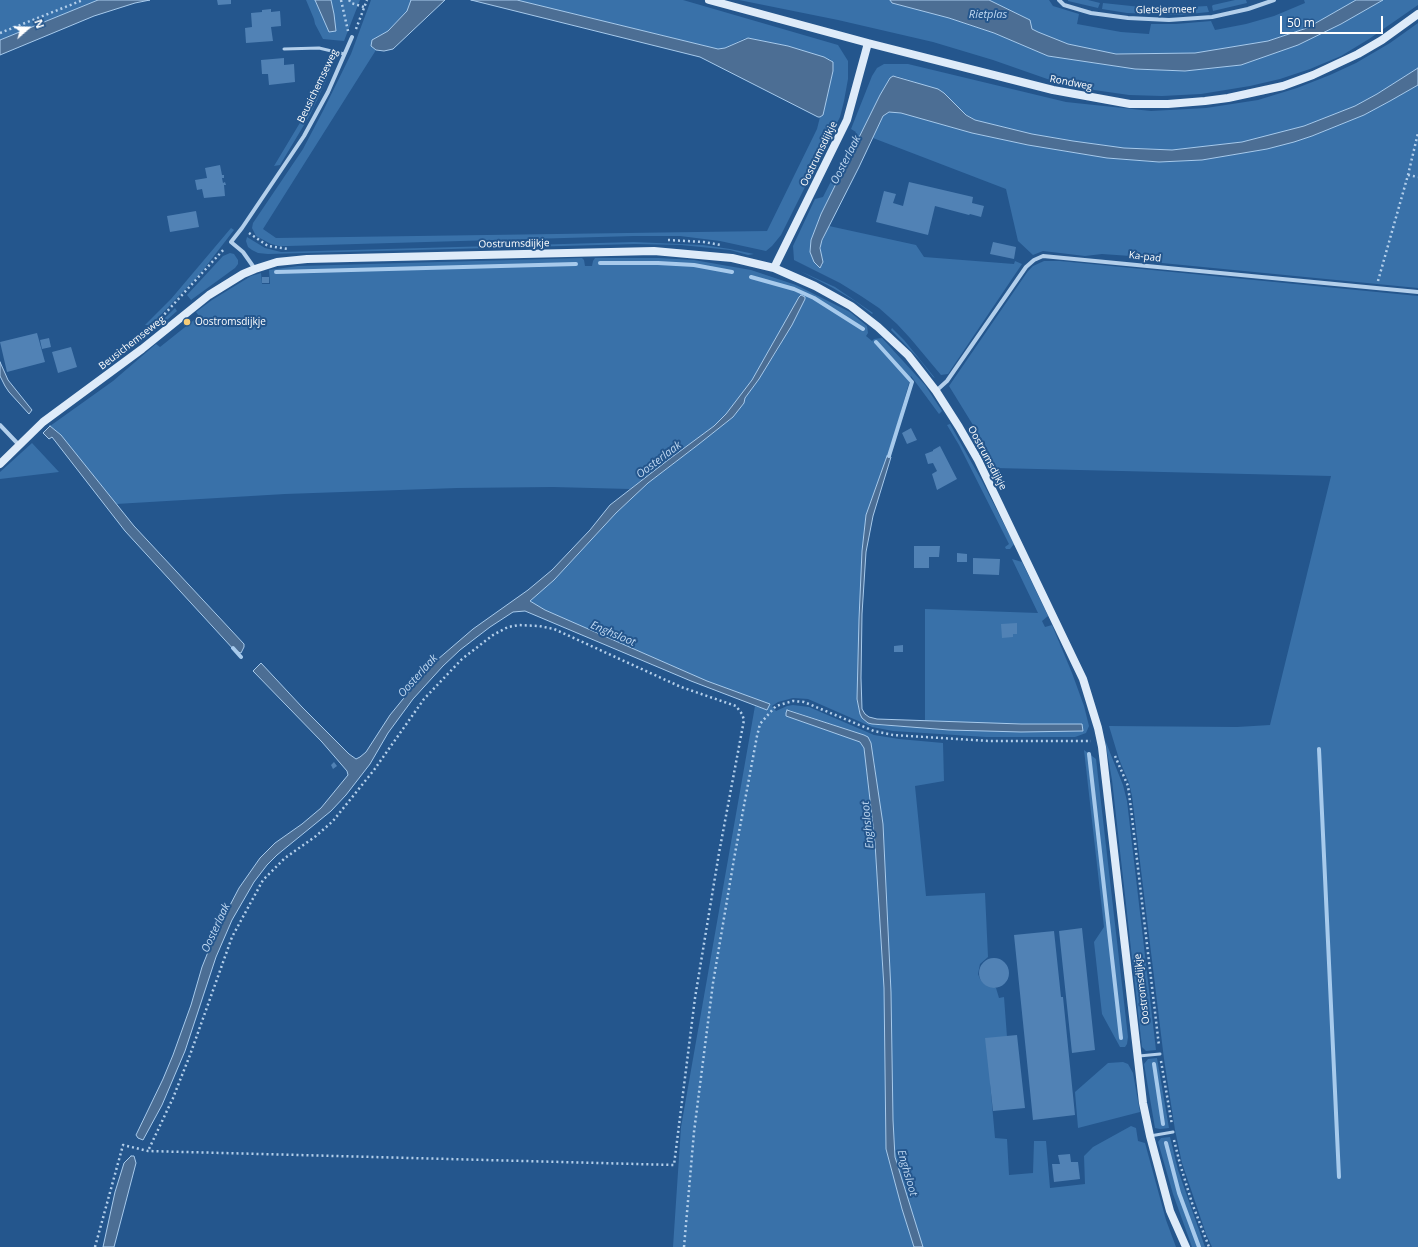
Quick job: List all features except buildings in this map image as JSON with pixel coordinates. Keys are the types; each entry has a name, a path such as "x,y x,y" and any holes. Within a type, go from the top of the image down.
{"street":[{"name":"Rondweg","path":"709,0 868,43 1053,90 1130,104 1168,104 1228,98 1283,86 1313,75 1358,54 1382,40 1418,14"},
{"name":"Gletsjermeer","path":"1059,0 1064,5 1092,13 1128,18 1169,20 1212,17 1248,9 1274,0"},
{"name":"Beusichemseweg","path":"231,242 304,136 328,92 352,37"},
{"name":"Oostrumsdijkje","path":"774,268 847,120 868,43"},
{"path":"231,242 243,252 254,269"},
{"name":"Oostrumsdijkje","path":"254,269 277,262 293,260 654,251 727,258 774,268 831,294 868,318 908,356 936,391 959,427 978,460 1067,642 1084,679 1098,728"},
{"name":"Ka-pad","path":"936,391 947,381 1026,267 1034,260 1043,256 1418,292"},
{"name":"Beusichemseweg","path":"0,464 43,422 142,349 209,295 231,280 254,269"},
{"path":"0,425 20,445"},
{"name":"Oostromsdijkje","path":"1098,728 1101,741 1143,1103 1150,1136 1170,1211 1186,1247"}],"lane":[{"path":"284,49 319,48 344,54"},
{"path":"1137,1057 1160,1054"},
{"path":"1150,1136 1173,1132"}],"path":[{"path":"0,33 84,0"},
{"path":"341,0 347,29 352,37"},
{"path":"349,0 351,3 364,7"},
{"path":"358,23 367,0"},
{"path":"1376,288 1408,175 1418,133"},
{"path":"1408,175 1418,177"},
{"name":"Beusichemseweg","path":"160,320 231,242"},
{"path":"95,1247 123,1145 148,1151 674,1165 695,998 719,853 744,720 742,714 736,706 681,687 554,629 539,626 519,625 508,627 493,635 462,659 424,699 374,770 333,821 316,836 285,858 263,880 232,937 190,1055 173,1098 148,1151"},
{"path":"684,1247 694,1132 713,983 734,859 760,724 776,706 793,701 804,702 874,731 893,735 990,741 1101,741"},
{"name":"Oostromsdijkje","path":"1114,752 1128,786 1160,1054 1173,1132 1180,1164 1192,1204 1208,1247"}],"shaded area":[{"path":"0,0 98,0 0,40"},
{"path":"306,0 315,0 329,32 334,14 331,0 360,0 344,41 323,39 315,24"},
{"path":"371,0 411,0 407,11 388,31 372,40 371,46 376,50 263,229 276,238 767,231 817,129 820,117 823,115 833,71 831,60 788,46 748,38 725,48 718,49 517,0 683,0 838,45 848,61 848,79 844,101 840,117 781,235 766,251 720,241 680,236 288,246 271,244 256,236 252,228 253,223 303,149 351,54"},
{"path":"739,0 890,0 892,3 949,18 994,33 1048,56 1135,69 1185,71 1241,65 1298,45 1341,24 1383,0 1418,0 1418,5 1369,39 1341,56 1310,69 1280,79 1250,86 1201,94 1162,96 1129,95 1094,90 1053,81 993,60 933,42 838,20"},
{"path":"989,0 1049,0 1053,6 1079,14 1077,24 1121,32 1149,34 1151,24 1176,24 1211,21 1215,30 1246,24 1274,16 1305,3 1304,0 1356,0 1307,28 1268,41 1195,53 1116,54 1068,44 1032,30 1030,20"},
{"path":"1068,0 1088,0 1100,3 1098,8"},
{"path":"1235,0 1246,0 1247,3 1213,11 1213,5"},
{"path":"1103,3 1150,8 1149,14 1127,13 1102,9"},
{"path":"1207,6 1209,12 1179,15 1158,14 1158,9"},
{"path":"1418,23 1418,68 1355,106 1304,126 1268,136 1242,142 1172,150 1124,148 1073,141 1032,134 975,120 915,82 896,76 890,78 880,95 821,214 811,240 810,248 814,262 820,268 823,264 821,244 829,226 916,245 924,257 1014,264 1015,261 1022,264 948,374 941,375 910,338 879,308 840,283 794,260 793,246 815,199 823,197 856,132 851,129 872,76 877,68 884,64 908,64 1066,102 1151,111 1206,108 1258,100 1297,88 1330,75 1356,63 1390,43"},
{"path":"329,65 331,70 310,115 280,165 274,166 307,111"},
{"path":"1418,85 1418,288 1162,263 1145,257 1102,254 1085,256 1043,251 1033,255 1018,241 1006,189 873,138 883,116 889,112 893,112 972,133 1028,145 1107,158 1159,162 1202,160 1267,149 1312,136 1364,115"},
{"path":"231,228 234,230 200,274 151,325 145,325 171,299"},
{"path":"247,237 265,248 281,252 634,242 703,245 754,254 748,255 730,250 681,245 635,244 268,254 258,253 248,247 246,241"},
{"path":"230,253 234,254 238,260 238,264 235,268 191,300 187,295 223,256"},
{"path":"582,258 585,266 592,266 595,258 659,258 694,260 751,270 796,285 850,312 867,326 868,333 866,336 872,341 874,339 882,338 925,385 942,411 939,414 911,376 888,456 866,515 862,551 859,619 857,699 860,714 868,723 879,725 949,730 1082,724 925,725 925,609 1038,613 1012,559 1022,562 1048,616 1042,621 1045,627 1052,625 1084,706 1089,726 1086,733 1075,737 986,737 893,731 872,727 808,699 793,698 778,702 772,706 776,711 793,705 809,707 874,735 943,743 944,781 915,786 926,896 985,893 988,957 980,964 978,974 980,979 987,986 996,988 999,998 1004,997 1007,1037 990,1082 995,1138 1007,1139 1009,1175 1033,1173 1034,1141 1046,1141 1050,1188 1085,1184 1084,1156 1093,1147 1131,1126 1136,1128 1138,1141 1145,1143 1166,1220 1176,1247 919,1247 902,1195 895,1157 891,992 874,760 864,735 789,710 786,716 860,742 864,748 875,843 884,988 886,1149 914,1247 673,1247 681,1127 755,706 767,710 770,704 707,681 545,610 530,601 554,580 616,513 648,483 733,417 744,403 745,398 778,349 805,297 799,297 752,380 727,414 714,426 630,489 553,487 457,488 285,494 116,504 61,435 50,426 113,381 156,344 160,347 199,316 196,312 212,300 251,276 261,273 262,284 270,284 269,270 298,266"},
{"path":"1044,261 1060,261 1418,296 1418,1247 1212,1247 1206,1234 1182,1163 1175,1130 1164,1059 1132,796 1129,783 1119,759 1109,726 1237,727 1270,725 1331,476 995,468 981,438 949,386 1028,271 1033,266"},
{"path":"800,271 835,287 873,313 872,314 855,301 833,288"},
{"path":"175,308 177,311 157,329 156,327"},
{"path":"892,328 904,340 935,378 891,330"},
{"path":"950,424 982,481 1014,544 1010,549 1006,549 1005,547 1009,544 959,445 947,425"},
{"path":"32,443 59,472 0,479 0,472"},
{"path":"1105,740 1123,785 1127,801 1156,1050 1146,1051 1142,1047 1112,780"},
{"path":"1084,750 1096,759 1128,1037 1125,1047 1120,1047 1102,1014 1094,942 1104,927"},
{"path":"1157,1058 1169,1128 1160,1129 1155,1128 1144,1064 1148,1059"},
{"path":"1123,1062 1128,1064 1133,1073 1140,1112 1078,1128 1075,1092 1108,1063"},
{"path":"1170,1137 1178,1170 1205,1247 1192,1247 1173,1194 1158,1142 1161,1138"}],"water":[{"path":"98,0 150,0 135,3 94,16 0,55 0,40"},
{"path":"315,0 331,0 336,31 329,32"},
{"path":"411,0 445,0 393,49 384,51 376,50 371,46 372,40 388,31 407,11"},
{"path":"471,0 517,0 718,49 725,48 748,38 788,46 824,57 833,62 833,71 823,115 818,117 700,57"},
{"name":"Rietplas","path":"890,0 989,0 1030,20 1032,29 1038,32 1068,44 1116,54 1195,53 1268,41 1307,28 1356,0 1383,0 1341,24 1298,45 1241,65 1185,71 1135,69 1048,56 994,33 949,18 892,3"},
{"path":"1418,68 1418,85 1364,115 1294,142 1267,149 1202,160 1159,162 1107,158 1028,145 972,133 901,113 889,112 883,116 822,240 820,248 823,262 820,268 814,262 810,252 811,240 821,214 880,95 890,78 893,76 938,89 966,115 975,120 1032,134 1073,141 1124,148 1172,150 1242,142 1304,126 1355,106"},
{"path":"801,295 805,297 805,299 792,325 759,379 745,398 744,403 733,417 648,483 616,513 554,580 530,601 545,610 707,681 770,704 767,710 691,681 525,611 513,612 490,627 460,650 413,699 388,733 370,764 346,795 331,811 277,855 254,882 232,920 216,957 185,1051 162,1105 143,1140 138,1138 136,1135 173,1055 191,1005 202,967 216,932 239,888 260,858 275,843 302,824 321,808 348,775 347,771 322,742 253,671 261,663 349,754 356,759 360,757 366,752 390,715 430,666 473,629 528,590 552,570 590,530 610,505 714,426 726,414 752,380"},
{"path":"0,362 8,380 32,410 29,414 5,386 0,376"},
{"path":"50,426 61,435 134,526 244,644 241,653 235,651 125,531 52,437 49,439 43,433"},
{"path":"887,456 891,457 873,516 866,552 862,614 861,678 862,709 865,714 869,717 877,719 1021,724 1082,724 1083,731 1021,732 949,730 872,724 868,723 862,718 857,699 862,551 866,515"},
{"path":"787,710 864,735 868,737 871,743 883,824 891,992 895,1157 923,1247 914,1247 886,1149 884,988 875,843 864,748 860,742 786,716"},
{"path":"131,1156 134,1156 136,1163 114,1247 103,1247 115,1192 124,1163"}],"waterway":[{"path":"600,263 658,263 694,265 732,272"},
{"path":"276,272 576,264"},
{"path":"751,277 794,289 814,298 863,329"},
{"path":"876,342 912,382 889,456"},
{"path":"233,648 241,657"},
{"path":"1319,749 1339,1177"},
{"path":"1089,754 1121,1038"},
{"path":"1154,1064 1163,1124"},
{"path":"1166,1143 1179,1193 1199,1247"}],"place":[{"name":"Oostromsdijkje","path":"187,322"}],"water label":[{"name":"Oosterlaak","path":"846,160"},
{"name":"Oosterlaak","path":"659,460"},
{"name":"Enghsloot","path":"613,634"},
{"name":"Oosterlaak","path":"418,676"},
{"name":"Enghsloot","path":"868,825"},
{"name":"Oosterlaak","path":"216,928"},
{"name":"Enghsloot","path":"907,1173"}]}
